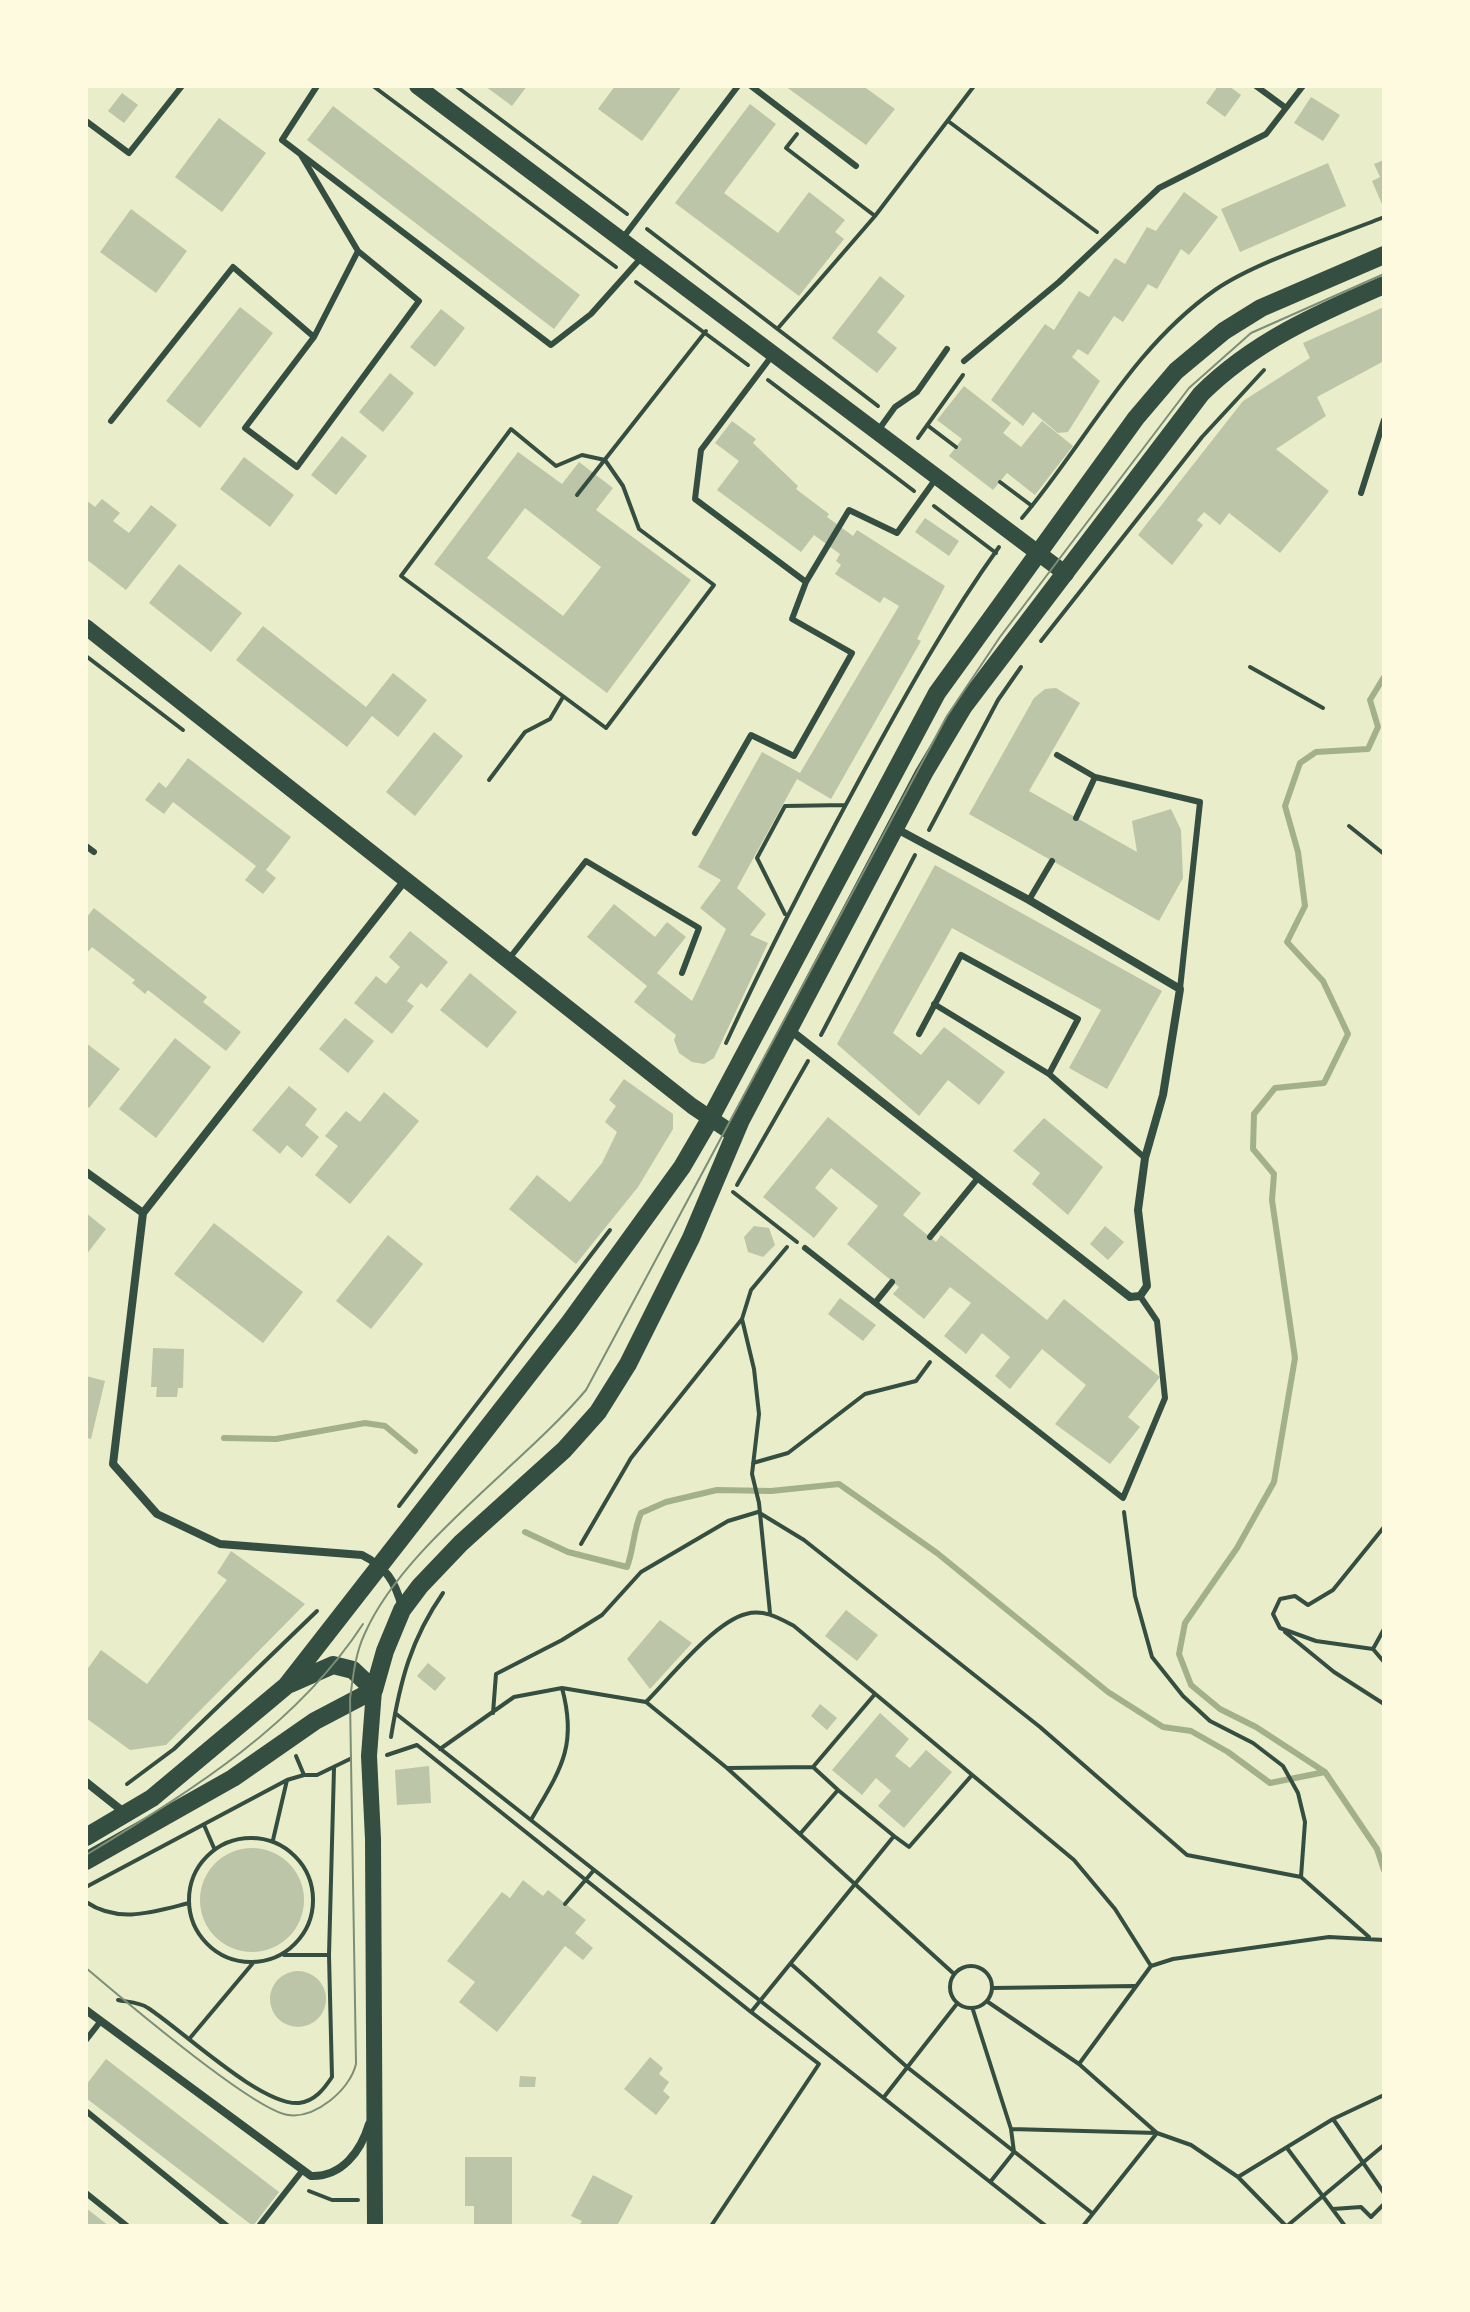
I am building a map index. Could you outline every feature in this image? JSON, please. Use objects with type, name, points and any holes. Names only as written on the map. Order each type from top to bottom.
[{"type":"main road","points":[[417,86],[1066,574]]},
{"type":"main road","points":[[86,1837],[152,1798],[286,1686],[383,1566],[569,1323],[682,1167],[937,693],[1099,466],[1176,371],[1224,331],[1261,308],[1384,255]]},
{"type":"main road","points":[[375,2226],[373,1839],[369,1756],[374,1690],[402,1610],[436,1566],[564,1450],[598,1412],[628,1364],[691,1238],[735,1135],[788,1029],[964,706],[1201,394],[1230,365],[1281,332],[1384,285]]},
{"type":"main road","points":[[86,627],[710,1119],[735,1135]]},
{"type":"main road","points":[[286,1686],[333,1665],[353,1670],[374,1690]]},
{"type":"main road","points":[[86,1861],[233,1778],[315,1721],[374,1690]]},
{"type":"street","points":[[788,1029],[1130,1297],[1140,1296],[1147,1286],[1138,1210],[1145,1158],[1163,1095],[1180,989],[923,840],[895,828]]},
{"type":"street","points":[[402,1610],[395,1585],[383,1566],[362,1555],[220,1544],[157,1514],[113,1464],[143,1213],[407,878]]},
{"type":"street","points":[[86,1172],[143,1213]]},
{"type":"street","points":[[86,1782],[126,1814]]},
{"type":"street","points":[[86,2010],[302,2171],[323,2177],[341,2167],[365,2138],[375,2108]]},
{"type":"lane","points":[[86,121],[129,153],[182,86]]},
{"type":"lane","points":[[317,86],[282,140],[551,345],[591,314],[644,255]]},
{"type":"lane","points":[[622,239],[738,86]]},
{"type":"lane","points":[[751,86],[856,166]]},
{"type":"lane","points":[[1256,86],[1286,108]]},
{"type":"lane","points":[[964,361],[1059,282],[1159,188],[1266,134],[1303,86]]},
{"type":"lane","points":[[301,155],[358,251],[419,301],[297,467],[245,428],[314,337],[358,251]]},
{"type":"lane","points":[[111,421],[233,267],[314,337]]},
{"type":"lane","points":[[877,432],[889,416],[917,392],[947,349]]},
{"type":"lane","points":[[773,354],[701,450],[695,499],[806,582]]},
{"type":"lane","points":[[1361,493],[1384,420]]},
{"type":"lane","points":[[695,833],[751,735],[794,756],[852,653],[792,619],[806,582],[849,510],[897,533],[937,477]]},
{"type":"lane","points":[[1057,755],[1095,777],[1200,802],[1180,989]]},
{"type":"lane","points":[[1076,818],[1095,777]]},
{"type":"lane","points":[[86,846],[94,852]]},
{"type":"lane","points":[[508,960],[586,861],[699,928],[682,973]]},
{"type":"lane","points":[[1029,900],[1052,861]]},
{"type":"lane","points":[[919,1034],[961,955],[1078,1019],[1049,1074]]},
{"type":"lane","points":[[934,1004],[1049,1074],[1145,1158]]},
{"type":"lane","points":[[930,1237],[978,1178]]},
{"type":"lane","points":[[805,1248],[1123,1498],[1165,1398],[1157,1321],[1140,1296]]},
{"type":"lane","points":[[875,1303],[892,1282]]},
{"type":"lane","points":[[86,2040],[100,2022]]},
{"type":"lane","points":[[86,2111],[227,2226]]},
{"type":"lane","points":[[259,2226],[302,2171]]},
{"type":"lane","points":[[86,2193],[127,2226]]},
{"type":"path","points":[[373,86],[996,553]]},
{"type":"path","points":[[456,86],[779,327],[929,447]]},
{"type":"path","points":[[779,327],[875,216],[974,86]]},
{"type":"path","points":[[948,121],[1105,238]]},
{"type":"path","points":[[803,126],[786,148],[875,216]]},
{"type":"path","points":[[724,1048],[785,914],[961,600],[1010,532],[1056,479],[1107,399],[1151,346],[1187,312],[1219,288],[1384,217]]},
{"type":"path","points":[[577,495],[704,333]]},
{"type":"path","points":[[918,438],[963,378],[964,361]]},
{"type":"path","points":[[1036,647],[1202,437],[1238,394],[1271,363]]},
{"type":"path","points":[[927,425],[956,447]]},
{"type":"path","points":[[511,429],[556,466],[582,455],[605,460],[623,486],[639,529],[714,585],[606,728],[401,576],[511,429]]},
{"type":"path","points":[[1000,482],[1032,506]]},
{"type":"path","points":[[1010,510],[1022,519]]},
{"type":"path","points":[[729,1198],[814,1049],[998,700],[1027,658]]},
{"type":"path","points":[[1250,667],[1323,708]]},
{"type":"path","points":[[489,780],[525,732],[550,719],[563,697]]},
{"type":"path","points":[[785,914],[757,858],[785,806],[845,805]]},
{"type":"path","points":[[1349,826],[1384,854]]},
{"type":"path","points":[[733,1192],[805,1248]]},
{"type":"path","points":[[390,1517],[617,1220]]},
{"type":"path","points":[[581,1544],[631,1458],[742,1319],[751,1290],[787,1247]]},
{"type":"path","points":[[742,1319],[754,1369],[759,1414],[752,1474],[759,1503],[770,1613]]},
{"type":"path","points":[[753,1463],[788,1453],[865,1394],[916,1381],[938,1352]]},
{"type":"path","points":[[1115,1492],[1128,1520],[1135,1596],[1152,1657],[1183,1696],[1210,1721],[1253,1743],[1283,1766],[1298,1793],[1305,1822],[1301,1877]]},
{"type":"path","points":[[493,1713],[496,1674],[602,1615],[641,1572],[728,1521],[758,1512],[804,1540],[842,1574],[1040,1727],[1187,1855],[1301,1877],[1369,1937]]},
{"type":"path","points":[[1384,1527],[1333,1590],[1308,1605],[1295,1596],[1280,1599],[1273,1614],[1280,1628],[1334,1672],[1384,1704]]},
{"type":"path","points":[[388,1755],[395,1713],[419,1629],[450,1585]]},
{"type":"path","points":[[127,1784],[174,1749],[319,1609]]},
{"type":"path","points":[[646,1702],[713,1635],[745,1614],[770,1613],[794,1626],[1074,1860],[1115,1909],[1151,1966]]},
{"type":"path","points":[[1280,1628],[1316,1641],[1373,1649],[1384,1662]]},
{"type":"path","points":[[1373,1649],[1384,1629]]},
{"type":"path","points":[[531,1820],[560,1770],[571,1721],[562,1688]]},
{"type":"path","points":[[440,1749],[514,1697],[562,1688],[646,1702],[727,1768],[953,1973]]},
{"type":"path","points":[[813,1767],[875,1694]]},
{"type":"path","points":[[395,1713],[1046,2226]]},
{"type":"path","points":[[417,1745],[819,2064],[711,2226]]},
{"type":"path","points":[[727,1768],[813,1767],[909,1847],[972,1775]]},
{"type":"path","points":[[118,2000],[145,2005],[233,2073],[277,2101],[301,2103],[321,2094],[332,2077],[329,1955],[334,1768]]},
{"type":"path","points":[[86,1887],[287,1780],[304,1775]]},
{"type":"path","points":[[272,1841],[287,1780]]},
{"type":"path","points":[[800,1834],[838,1790]]},
{"type":"path","points":[[204,1825],[215,1849]]},
{"type":"path","points":[[751,2012],[894,1836]]},
{"type":"path","points":[[281,1955],[297,1942],[309,1925],[314,1905],[312,1885],[297,1858],[272,1841],[252,1837],[233,1840],[215,1849],[200,1864],[191,1883],[189,1903],[193,1922],[210,1946],[235,1960],[254,1962],[281,1955],[329,1955]]},
{"type":"path","points":[[565,1904],[594,1870]]},
{"type":"path","points":[[86,1902],[104,1914],[145,1914],[189,1903]]},
{"type":"path","points":[[1079,2064],[1151,1966],[1173,1959],[1329,1937],[1384,1940]]},
{"type":"path","points":[[190,2038],[254,1962]]},
{"type":"path","points":[[791,1964],[907,2067],[1092,2213]]},
{"type":"path","points":[[969,1964],[985,1970],[992,1988],[988,2002],[973,2010],[956,2005],[948,1989],[953,1973],[969,1964]]},
{"type":"path","points":[[992,1988],[1135,1986]]},
{"type":"path","points":[[988,2002],[1079,2064],[1157,2133]]},
{"type":"path","points":[[884,2097],[956,2005]]},
{"type":"path","points":[[973,2010],[1011,2129],[1014,2152],[991,2182]]},
{"type":"path","points":[[1238,2177],[1333,2119],[1384,2095]]},
{"type":"path","points":[[1333,2119],[1384,2193]]},
{"type":"path","points":[[1011,2129],[1157,2133],[1191,2145],[1238,2177],[1287,2226],[1384,2145]]},
{"type":"path","points":[[1083,2226],[1157,2133]]},
{"type":"path","points":[[1287,2148],[1345,2226]]},
{"type":"path","points":[[1333,2209],[1361,2207],[1371,2217],[1384,2204]]},
{"type":"building","points":[[485,86],[527,86],[512,106]]},
{"type":"building","points":[[615,86],[682,86],[642,141],[598,109]]},
{"type":"building","points":[[785,86],[863,86],[895,109],[866,145]]},
{"type":"building","points":[[1218,86],[1229,86],[1241,95],[1225,117],[1206,103]]},
{"type":"building","points":[[122,93],[138,105],[124,123],[108,111]]},
{"type":"building","points":[[1311,97],[1340,115],[1323,141],[1294,123]]},
{"type":"building","points":[[750,104],[776,124],[724,193],[778,233],[809,192],[845,220],[835,232],[844,239],[799,296],[675,203]]},
{"type":"building","points":[[333,106],[580,295],[554,329],[307,140]]},
{"type":"building","points":[[219,118],[266,153],[222,212],[175,177]]},
{"type":"building","points":[[1384,160],[1384,209],[1372,181],[1380,177],[1374,164]]},
{"type":"building","points":[[1328,163],[1346,206],[1240,252],[1221,209]]},
{"type":"building","points":[[1184,192],[1218,217],[1189,255],[1181,249],[1157,289],[1148,284],[1123,322],[1114,316],[1088,355],[1078,349],[1072,357],[1100,381],[1068,432],[1058,433],[1033,412],[1023,426],[991,400],[1045,324],[1054,330],[1079,291],[1089,297],[1115,258],[1125,264],[1147,227],[1156,231]]},
{"type":"building","points":[[131,209],[187,251],[156,293],[100,252]]},
{"type":"building","points":[[880,276],[905,296],[877,332],[897,348],[877,373],[832,338]]},
{"type":"building","points":[[240,307],[273,333],[200,428],[166,401]]},
{"type":"building","points":[[1384,307],[1384,361],[1317,397],[1326,416],[1276,449],[1329,491],[1280,553],[1229,513],[1220,525],[1204,512],[1197,520],[1203,525],[1172,565],[1138,535],[1243,401],[1310,358],[1303,343]]},
{"type":"building","points":[[441,309],[465,328],[435,367],[410,347]]},
{"type":"building","points":[[390,373],[414,393],[383,432],[359,412]]},
{"type":"building","points":[[964,386],[1011,423],[1003,433],[1021,447],[1042,421],[1073,446],[1035,495],[1007,473],[993,490],[949,456],[962,439],[937,420]]},
{"type":"building","points":[[732,421],[756,439],[753,443],[798,486],[796,489],[829,514],[827,517],[853,536],[857,530],[945,586],[917,639],[921,641],[831,799],[797,779],[737,888],[766,914],[750,935],[768,943],[714,1058],[704,1064],[692,1062],[679,1053],[674,1040],[676,1035],[634,1002],[647,986],[587,937],[614,904],[655,937],[667,922],[686,937],[657,973],[692,1001],[726,929],[700,908],[721,880],[698,867],[762,752],[800,773],[899,606],[884,597],[880,603],[835,574],[841,565],[836,561],[840,554],[814,535],[801,552],[717,490],[739,461],[715,443]]},
{"type":"building","points":[[342,436],[367,456],[336,495],[311,475]]},
{"type":"building","points":[[518,452],[562,484],[579,462],[613,488],[596,510],[691,580],[607,693],[434,564]],"holes":[[[525,508],[601,567],[563,616],[487,558]]]},
{"type":"building","points":[[244,457],[294,495],[270,527],[220,489]]},
{"type":"building","points":[[102,499],[120,513],[113,521],[129,533],[151,505],[177,525],[126,590],[86,559],[86,500],[95,507]]},
{"type":"building","points":[[925,518],[959,541],[949,556],[915,532]]},
{"type":"building","points":[[179,564],[242,613],[211,652],[149,603]]},
{"type":"building","points":[[263,626],[366,707],[393,673],[427,700],[398,737],[372,716],[347,747],[236,660]]},
{"type":"building","points":[[1056,688],[1080,703],[1029,791],[1137,852],[1132,821],[1171,809],[1181,830],[1183,878],[1159,921],[969,814],[1034,698],[1045,689]]},
{"type":"building","points":[[434,732],[463,756],[415,816],[386,792]]},
{"type":"building","points":[[188,758],[291,837],[266,870],[276,878],[263,894],[245,880],[256,866],[173,802],[164,814],[145,800],[159,782],[166,788]]},
{"type":"building","points":[[935,865],[1162,991],[1107,1089],[1069,1068],[1101,1010],[952,928],[893,1033],[921,1055],[944,1027],[1005,1072],[979,1105],[948,1080],[919,1116],[837,1044]]},
{"type":"building","points":[[94,908],[207,997],[203,1002],[241,1032],[226,1051],[148,990],[145,994],[132,983],[135,980],[92,947],[86,954],[86,918]]},
{"type":"building","points":[[410,931],[448,962],[427,988],[421,983],[407,1001],[414,1006],[392,1034],[354,1003],[376,976],[386,984],[400,967],[389,957]]},
{"type":"building","points":[[470,973],[517,1012],[487,1048],[440,1010]]},
{"type":"building","points":[[345,1018],[374,1041],[348,1073],[319,1049]]},
{"type":"building","points":[[175,1038],[211,1067],[156,1138],[119,1109]]},
{"type":"building","points":[[86,1043],[120,1069],[89,1108],[86,1105]]},
{"type":"building","points":[[624,1079],[673,1114],[673,1129],[638,1187],[576,1264],[509,1209],[537,1175],[570,1202],[602,1163],[617,1132],[605,1122],[616,1106],[609,1100]]},
{"type":"building","points":[[289,1086],[317,1109],[305,1125],[319,1137],[302,1158],[287,1145],[280,1154],[252,1130]]},
{"type":"building","points":[[384,1092],[419,1121],[350,1204],[315,1175],[338,1146],[325,1136],[346,1111],[360,1122]]},
{"type":"building","points":[[828,1117],[921,1193],[903,1215],[936,1242],[941,1235],[1047,1320],[1064,1299],[1160,1377],[1128,1417],[1140,1427],[1110,1464],[1055,1424],[1086,1385],[1042,1349],[1010,1389],[995,1376],[1010,1357],[982,1333],[966,1354],[944,1336],[971,1303],[950,1287],[924,1319],[893,1294],[899,1287],[847,1244],[878,1206],[831,1168],[815,1188],[838,1208],[814,1238],[763,1197]]},
{"type":"building","points":[[1044,1118],[1103,1167],[1068,1215],[1032,1184],[1040,1173],[1013,1151]]},
{"type":"building","points":[[86,1213],[106,1229],[86,1255]]},
{"type":"building","points":[[214,1223],[303,1292],[263,1343],[174,1274]]},
{"type":"building","points":[[754,1226],[769,1228],[775,1245],[763,1257],[748,1252],[744,1237]]},
{"type":"building","points":[[1105,1226],[1124,1242],[1108,1260],[1090,1244]]},
{"type":"building","points":[[388,1235],[423,1264],[371,1329],[336,1301]]},
{"type":"building","points":[[840,1298],[876,1325],[863,1341],[828,1314]]},
{"type":"building","points":[[153,1348],[184,1349],[183,1388],[178,1388],[177,1397],[156,1397],[157,1387],[151,1387]]},
{"type":"building","points":[[86,1376],[105,1381],[91,1439],[86,1438]]},
{"type":"building","points":[[231,1551],[305,1604],[166,1745],[130,1750],[86,1718],[86,1671],[101,1650],[147,1684],[227,1580],[217,1573]]},
{"type":"building","points":[[846,1610],[878,1635],[857,1661],[825,1636]]},
{"type":"building","points":[[660,1620],[692,1643],[650,1689],[627,1659]]},
{"type":"building","points":[[428,1663],[446,1678],[435,1691],[417,1676]]},
{"type":"building","points":[[820,1704],[837,1718],[827,1730],[811,1716]]},
{"type":"building","points":[[880,1713],[909,1739],[895,1756],[910,1768],[926,1750],[952,1772],[904,1828],[878,1806],[891,1791],[876,1778],[862,1795],[832,1770]]},
{"type":"building","points":[[429,1766],[431,1803],[397,1805],[395,1770]]},
{"type":"building","points":[[252,1848],[272,1852],[289,1863],[300,1880],[304,1900],[300,1920],[289,1937],[272,1948],[252,1952],[232,1948],[215,1937],[204,1920],[200,1900],[204,1880],[215,1863],[232,1852]]},
{"type":"building","points":[[523,1880],[543,1896],[548,1890],[586,1920],[575,1933],[593,1948],[583,1960],[565,1946],[497,2032],[459,2002],[475,1982],[447,1961],[502,1892],[510,1898]]},
{"type":"building","points":[[298,1971],[318,1979],[326,1999],[318,2019],[298,2027],[278,2019],[270,1999],[278,1979]]},
{"type":"building","points":[[650,2057],[663,2068],[659,2074],[669,2082],[663,2091],[670,2097],[656,2115],[624,2089]]},
{"type":"building","points":[[106,2059],[279,2192],[253,2226],[86,2098],[86,2085]]},
{"type":"building","points":[[520,2076],[536,2077],[535,2087],[519,2087]]},
{"type":"building","points":[[465,2157],[512,2157],[512,2226],[474,2226],[474,2206],[465,2206]]},
{"type":"building","points":[[593,2175],[633,2196],[617,2226],[579,2226],[582,2221],[571,2216]]},
{"type":"building","points":[[86,2208],[109,2226],[86,2226]]},
{"type":"waterway","points":[[1384,677],[1370,700],[1378,727],[1368,749],[1316,752],[1300,763],[1285,806],[1298,852],[1305,906],[1287,942],[1323,981],[1348,1034],[1324,1083],[1275,1088],[1254,1114],[1253,1149],[1274,1174],[1272,1200],[1295,1358],[1274,1482],[1237,1548],[1185,1623],[1179,1654],[1191,1685],[1220,1709],[1256,1727],[1325,1772],[1377,1849],[1384,1870]]},
{"type":"waterway","points":[[224,1438],[276,1439],[365,1423],[385,1426],[415,1451]]},
{"type":"waterway","points":[[525,1532],[568,1552],[627,1567],[641,1513],[666,1502],[717,1490],[771,1491],[839,1484],[937,1553],[1108,1692],[1163,1727],[1191,1731],[1228,1752],[1270,1783],[1325,1772]]},
{"type":"tram line","points":[[86,1968],[217,2074],[271,2108],[288,2115],[309,2112],[330,2101],[347,2084],[356,2064],[350,1699],[359,1649],[383,1600],[435,1537],[560,1419],[586,1390],[947,716],[1000,637],[1189,388],[1251,333],[1384,274]]},
{"type":"tram line","points":[[86,1855],[164,1807],[273,1726],[306,1695],[363,1624]]}]
